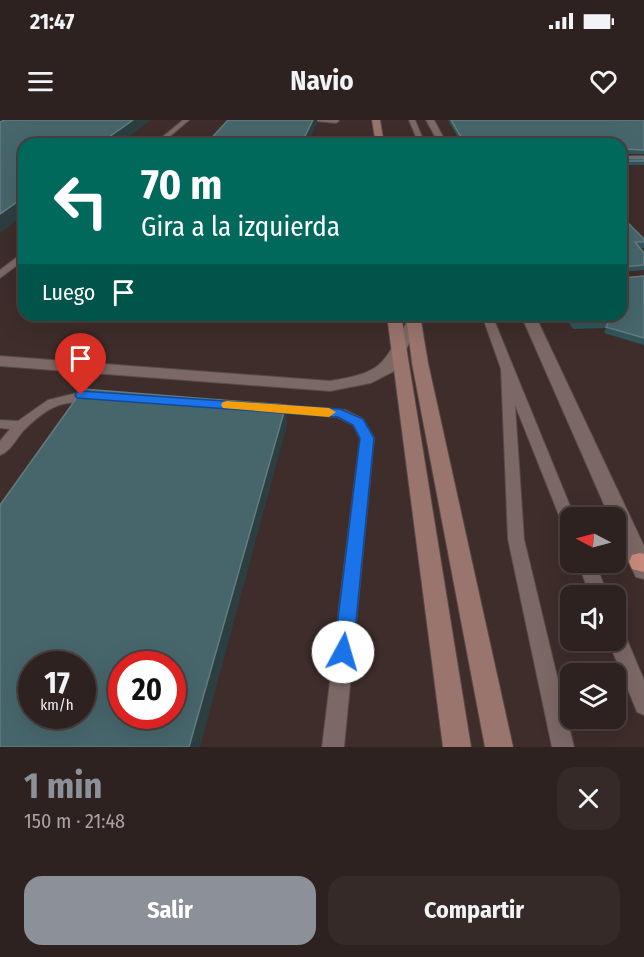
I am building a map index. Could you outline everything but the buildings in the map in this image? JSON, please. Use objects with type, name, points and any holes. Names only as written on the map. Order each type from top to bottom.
[{"type":"main road","points":[[376,120],[379,138]]},
{"type":"main road","points":[[408,321],[420,363],[500,747]]},
{"type":"main road","points":[[399,350],[457,747]]},
{"type":"street","points":[[430,120],[440,138]]},
{"type":"street","points":[[0,361],[330,386],[365,380],[388,368],[399,350],[406,321]]},
{"type":"street","points":[[531,321],[643,565]]},
{"type":"lane","points":[[164,138],[186,120]]},
{"type":"lane","points":[[308,120],[336,121]]},
{"type":"lane","points":[[412,120],[420,138]]},
{"type":"lane","points":[[627,158],[644,158]]},
{"type":"lane","points":[[0,275],[18,260]]},
{"type":"lane","points":[[490,321],[507,369],[563,507]]},
{"type":"lane","points":[[507,369],[516,539],[563,747]]},
{"type":"lane","points":[[0,450],[38,409],[62,399],[81,395],[117,398]]},
{"type":"lane","points":[[258,408],[340,413],[358,422],[367,438],[333,747]]},
{"type":"lane","points":[[0,424],[21,426]]},
{"type":"lane","points":[[622,651],[644,705]]},
{"type":"slow traffic","points":[[227,405],[329,412]]},
{"type":"route","points":[[81,395],[340,413],[358,422],[367,438],[343,652]]}]
